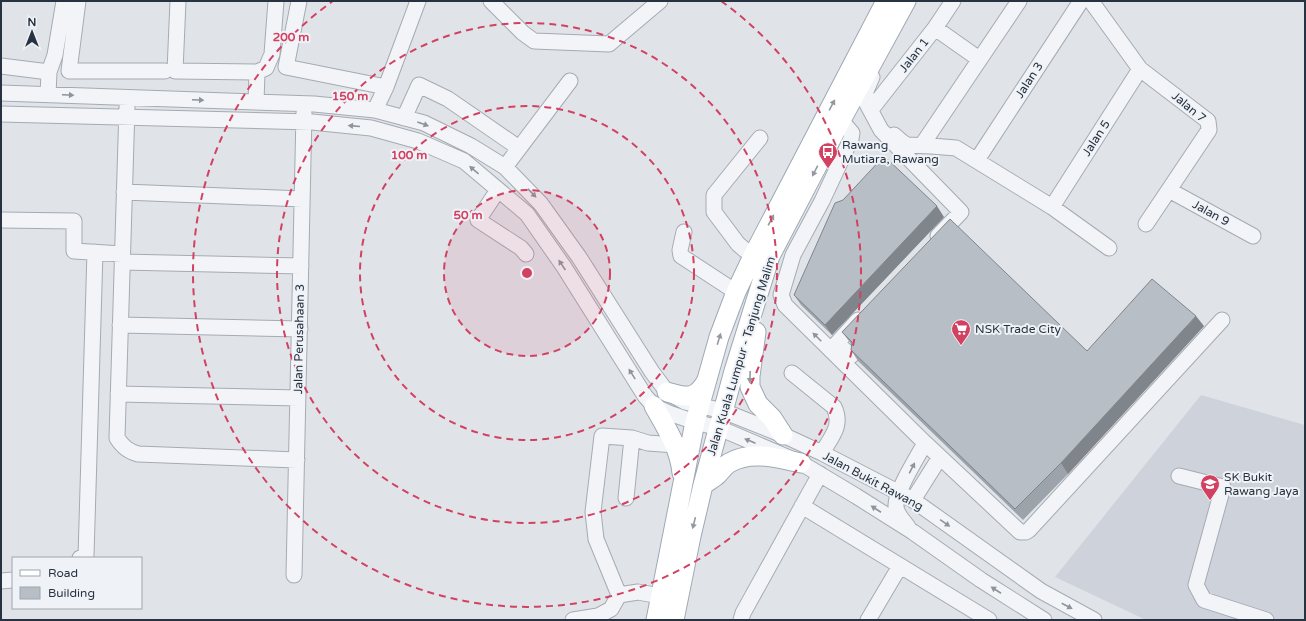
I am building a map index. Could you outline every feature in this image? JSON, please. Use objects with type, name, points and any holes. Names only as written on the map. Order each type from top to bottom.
[{"type":"main road","name":"Jalan Kuala Lumpur - Tanjung Malim","points":[[674,620],[703,485],[756,297],[762,255],[886,1]]},
{"type":"main road","name":"Jalan Kuala Lumpur - Tanjung Malim","points":[[656,620],[698,414],[720,337],[736,292],[762,255],[841,120],[906,1]]},
{"type":"main road","points":[[762,255],[750,387],[758,404],[772,418],[783,435]]},
{"type":"main road","points":[[667,392],[685,396],[697,394],[702,389],[709,376]]},
{"type":"main road","points":[[654,406],[675,445],[679,456],[684,485]]},
{"type":"main road","points":[[703,485],[718,474],[723,467],[744,456],[766,457],[801,463]]},
{"type":"street","points":[[48,95],[49,72],[55,55],[64,1]]},
{"type":"street","points":[[78,1],[69,71],[257,72],[266,68],[272,54],[276,1]]},
{"type":"street","points":[[168,1],[170,71]]},
{"type":"street","points":[[170,71],[178,1]]},
{"type":"street","points":[[299,1],[286,67],[386,87]]},
{"type":"street","points":[[375,110],[386,87],[418,1]]},
{"type":"street","points":[[491,1],[523,33],[534,41],[609,44],[660,1]]},
{"type":"street","name":"Jalan 1","points":[[873,107],[935,28],[953,1]]},
{"type":"street","points":[[922,145],[1019,1]]},
{"type":"street","name":"Jalan 3","points":[[977,160],[1081,1]]},
{"type":"street","name":"Jalan 7","points":[[1091,1],[1140,69],[1208,121],[1209,130],[1146,224]]},
{"type":"street","points":[[894,23],[887,49],[873,73],[866,91],[866,102],[893,152],[961,212],[928,246]]},
{"type":"street","points":[[935,28],[979,59]]},
{"type":"street","points":[[1,66],[49,72]]},
{"type":"street","name":"Jalan 5","points":[[1052,207],[1140,69]]},
{"type":"street","points":[[256,102],[257,72]]},
{"type":"street","points":[[505,167],[570,81]]},
{"type":"street","points":[[404,118],[419,85],[448,99],[519,148]]},
{"type":"street","points":[[866,91],[877,117],[902,142],[907,145],[956,148],[1052,207],[1109,248]]},
{"type":"street","points":[[1,93],[304,104],[375,110],[424,123],[471,146],[505,167],[542,204],[579,257],[652,372],[667,392],[685,402],[698,414]]},
{"type":"street","points":[[127,97],[117,438],[122,446],[129,451],[138,454],[297,460]]},
{"type":"street","name":"Jalan Perusahaan 3","points":[[294,575],[304,104]]},
{"type":"street","points":[[1,114],[126,116],[304,122],[372,128],[418,141],[464,161],[527,214],[550,247],[645,396],[654,406],[669,413],[698,414]]},
{"type":"street","points":[[841,120],[850,130],[852,136],[822,201],[793,255],[781,295],[785,305],[932,450],[1017,530],[1026,532],[1222,320]]},
{"type":"street","points":[[760,138],[714,195],[714,212],[738,244],[745,250],[762,255]]},
{"type":"street","points":[[498,190],[478,220],[521,248],[526,254]]},
{"type":"street","name":"Jalan 9","points":[[1169,190],[1253,236]]},
{"type":"street","points":[[124,192],[302,199]]},
{"type":"street","points":[[822,201],[828,205],[836,207]]},
{"type":"street","points":[[1,220],[74,221],[74,251],[95,252],[122,258],[301,266]]},
{"type":"street","points":[[684,232],[680,250],[681,256],[736,292]]},
{"type":"street","points":[[550,247],[565,237]]},
{"type":"street","points":[[83,557],[86,556],[95,252]]},
{"type":"street","points":[[870,309],[837,343],[928,432],[932,450],[913,500]]},
{"type":"street","points":[[120,325],[300,329]]},
{"type":"street","points":[[792,373],[834,407],[838,417],[837,427],[822,453]]},
{"type":"street","points":[[118,394],[298,398]]},
{"type":"street","name":"Jalan Bukit Rawang","points":[[698,414],[783,435],[822,453],[913,500],[1040,591],[1094,620]]},
{"type":"street","name":"Jalan Bukit Rawang","points":[[721,419],[820,474],[913,532],[981,580],[1026,615],[1044,620]]},
{"type":"street","points":[[619,595],[596,540],[593,512],[602,436],[632,438],[648,443],[675,445]]},
{"type":"street","points":[[626,498],[632,438]]},
{"type":"street","points":[[913,532],[900,516],[896,506],[899,493],[932,450]]},
{"type":"street","points":[[741,620],[743,613],[820,474]]},
{"type":"street","points":[[1179,476],[1223,487],[1196,584],[1204,600],[1266,620]]},
{"type":"street","points":[[802,506],[989,620]]},
{"type":"street","points":[[868,620],[900,566]]},
{"type":"street","points":[[1,581],[12,580]]},
{"type":"street","points":[[1026,615],[1040,591]]},
{"type":"street","points":[[573,620],[598,616],[610,609],[619,595],[638,592],[660,596]]},
{"type":"shaded area","name":"SK Bukit Rawang Jaya","points":[[1201,395],[1305,425],[1305,620],[1146,620],[1055,577]]},
{"type":"building","points":[[884,156],[937,206],[825,325],[794,295],[835,203],[843,200]]},
{"type":"building","name":"NSK Trade City","points":[[950,219],[1087,351],[1152,279],[1196,316],[1061,463],[1015,509],[851,350],[852,342],[842,332]]},
{"type":"place","name":"Rawang Mutiara, Rawang","points":[[828,169]]},
{"type":"place","name":"NSK Trade City","points":[[961,346]]},
{"type":"place","name":"SK Bukit Rawang Jaya","points":[[1210,501]]}]
